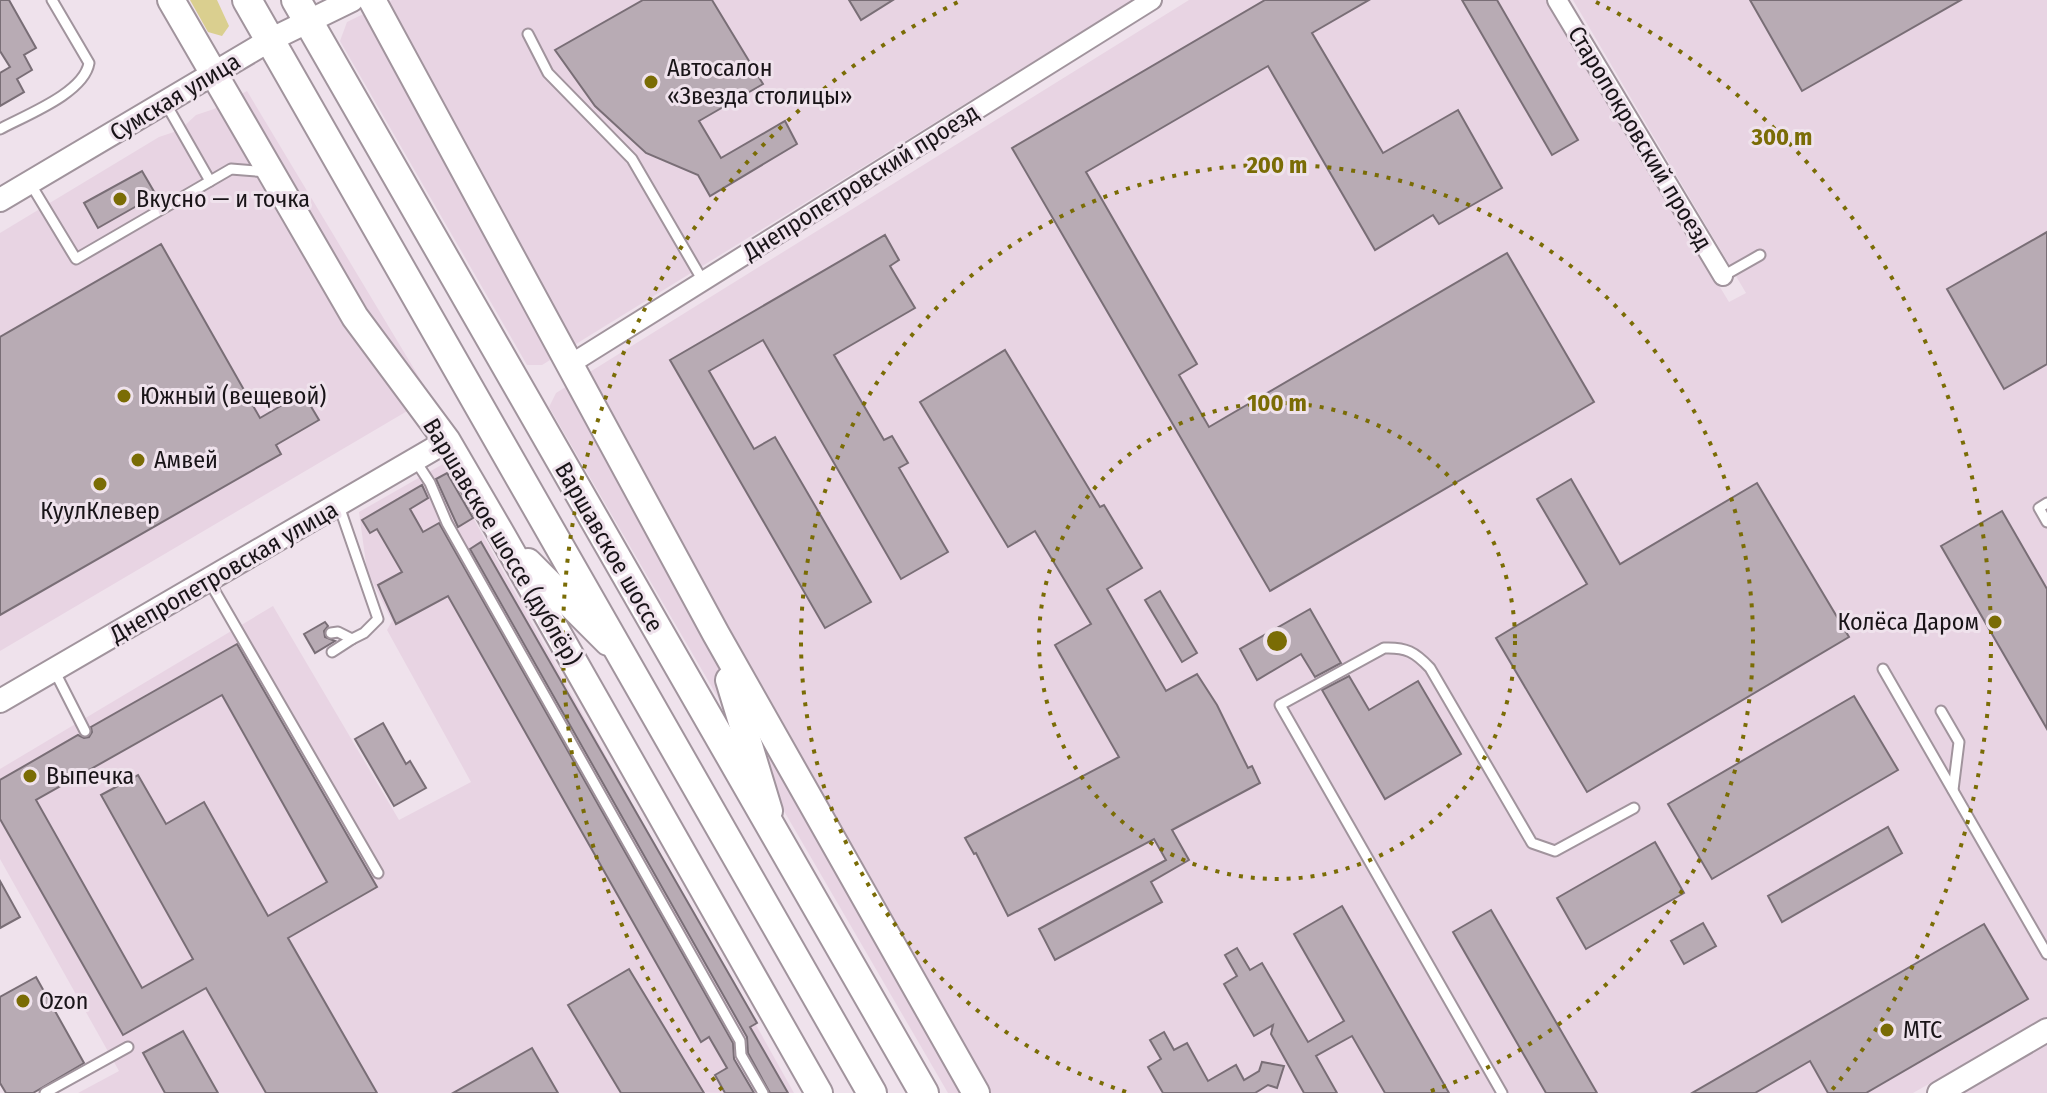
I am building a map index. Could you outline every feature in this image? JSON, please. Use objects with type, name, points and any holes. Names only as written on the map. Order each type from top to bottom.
[{"type":"main road","name":"Варшавское шоссе (дублёр)","points":[[171,0],[355,317],[447,441],[819,1093]]},
{"type":"main road","name":"Варшавское шоссе","points":[[247,0],[872,1093]]},
{"type":"main road","points":[[372,0],[716,634],[976,1093]]},
{"type":"main road","name":"Варшавское шоссе","points":[[302,10],[924,1093]]},
{"type":"main road","points":[[503,537],[623,657]]},
{"type":"main road","points":[[716,634],[779,842]]},
{"type":"street","name":"Сумская улица","points":[[0,199],[270,40],[302,10],[352,0]]},
{"type":"street","name":"Днепропетровский проезд","points":[[569,365],[1152,0]]},
{"type":"street","name":"Старопокровский проезд","points":[[1557,0],[1723,276]]},
{"type":"street","name":"Днепропетровская улица","points":[[0,701],[447,441]]},
{"type":"street","points":[[1939,1093],[2047,1030]]},
{"type":"lane","points":[[0,129],[77,87],[87,74],[89,63],[52,0]]},
{"type":"lane","points":[[528,34],[548,73],[632,159],[703,281]]},
{"type":"lane","points":[[165,103],[210,181]]},
{"type":"lane","points":[[30,183],[76,259],[231,169],[272,172]]},
{"type":"lane","points":[[1723,276],[1760,255]]},
{"type":"lane","points":[[415,460],[430,483],[447,523],[740,1041],[741,1055],[763,1093]]},
{"type":"lane","points":[[2047,503],[2039,508],[2047,522]]},
{"type":"lane","points":[[332,652],[364,633],[378,619],[339,506]]},
{"type":"lane","points":[[209,581],[378,873]]},
{"type":"lane","points":[[331,633],[338,632],[352,639]]},
{"type":"lane","points":[[1502,1093],[1280,705],[1384,648],[1404,647],[1418,655],[1430,668],[1532,843],[1555,851],[1634,808]]},
{"type":"lane","points":[[54,669],[85,731]]},
{"type":"lane","points":[[1883,669],[2047,954]]},
{"type":"lane","points":[[1941,711],[1959,742],[1953,790]]},
{"type":"lane","points":[[45,1093],[128,1047]]},
{"type":"shaded area","points":[[190,0],[217,0],[229,26],[222,36],[208,32]]},
{"type":"shaded area","points":[[392,0],[1133,0],[542,365],[527,365],[340,41],[347,22]]},
{"type":"shaded area","points":[[1189,0],[1546,0],[1729,302],[1746,293],[1573,0],[2047,0],[2047,1017],[1913,1093],[948,1093],[549,407],[556,393]]},
{"type":"shaded area","points":[[247,91],[431,397],[0,651],[0,233],[159,137],[180,130],[196,115]]},
{"type":"shaded area","points":[[443,464],[794,1093],[78,1093],[119,1071],[0,859],[0,769],[273,606],[399,820],[471,782],[387,630],[392,621],[367,571],[359,512]]},
{"type":"shaded area","points":[[2047,1043],[2047,1093],[1962,1093]]},
{"type":"building","points":[[0,0],[9,0],[36,48],[24,55],[32,70],[17,79],[24,92],[0,106],[0,73],[10,67],[0,51]]},
{"type":"building","points":[[643,0],[712,0],[763,84],[699,121],[721,158],[785,121],[797,144],[710,196],[698,175],[646,153],[595,106],[555,50]]},
{"type":"building","points":[[849,0],[893,0],[861,20]]},
{"type":"building","points":[[1265,0],[1369,0],[1312,33],[1383,153],[1458,110],[1502,188],[1439,224],[1433,215],[1375,250],[1268,66],[1086,172],[1197,364],[1179,375],[1209,427],[1507,253],[1594,402],[1270,591],[1012,148]]},
{"type":"building","points":[[1462,0],[1497,0],[1578,140],[1552,155]]},
{"type":"building","points":[[1750,0],[1961,0],[1802,91]]},
{"type":"building","name":"Вкусно — и точка","points":[[142,171],[156,195],[98,228],[84,203]]},
{"type":"building","points":[[2047,232],[2047,364],[2004,389],[1947,289]]},
{"type":"building","points":[[885,235],[899,260],[890,266],[915,308],[834,355],[884,440],[892,436],[908,463],[899,468],[948,552],[901,579],[763,340],[709,371],[754,449],[775,437],[871,602],[825,628],[670,360]]},
{"type":"building","name":"Южный (вещевой)","points":[[161,244],[260,418],[303,393],[319,420],[276,445],[281,454],[0,615],[0,337]]},
{"type":"building","points":[[1005,350],[1100,507],[1104,505],[1142,568],[1107,589],[1166,691],[1197,674],[1217,705],[1248,768],[1252,766],[1260,783],[1172,830],[1189,860],[1151,882],[1162,902],[1055,960],[1039,929],[1166,860],[1154,839],[1008,916],[965,838],[1119,757],[1055,645],[1091,624],[1035,531],[1008,547],[920,402]]},
{"type":"building","points":[[447,473],[473,518],[458,527],[436,479]]},
{"type":"building","points":[[1571,479],[1620,564],[1757,483],[1849,637],[1587,792],[1496,638],[1587,584],[1537,499]]},
{"type":"building","points":[[422,485],[428,498],[410,509],[423,532],[439,523],[733,1043],[734,1059],[754,1093],[725,1093],[715,1075],[727,1068],[709,1037],[701,1042],[448,596],[396,624],[378,585],[402,572],[377,529],[370,533],[362,520]]},
{"type":"building","points":[[2002,511],[2047,589],[2047,729],[1941,546]]},
{"type":"building","points":[[481,542],[757,1023],[750,1027],[788,1093],[770,1093],[748,1053],[747,1037],[470,549]]},
{"type":"building","points":[[1160,591],[1197,653],[1182,662],[1145,600]]},
{"type":"building","points":[[1310,609],[1341,663],[1315,677],[1301,654],[1257,680],[1240,649]]},
{"type":"building","points":[[325,622],[328,626],[324,631],[325,637],[335,641],[315,653],[304,634]]},
{"type":"building","points":[[237,644],[377,887],[288,938],[377,1093],[266,1093],[206,988],[123,1035],[0,819],[0,780],[78,735],[89,737],[91,727]],"holes":[[[222,695],[327,882],[268,916],[204,802],[166,824],[138,775],[101,795],[193,959],[142,988],[36,800]]]},
{"type":"building","points":[[1349,676],[1369,710],[1418,681],[1461,754],[1385,799],[1322,690]]},
{"type":"building","points":[[1854,696],[1898,770],[1712,879],[1668,804]]},
{"type":"building","points":[[383,723],[406,764],[410,761],[426,788],[394,806],[355,739]]},
{"type":"building","points":[[1888,827],[1902,853],[1782,922],[1768,896]]},
{"type":"building","points":[[1655,842],[1684,893],[1586,949],[1557,898]]},
{"type":"building","points":[[0,881],[20,917],[0,928]]},
{"type":"building","points":[[1342,906],[1449,1093],[1385,1093],[1352,1036],[1316,1056],[1337,1093],[1304,1093],[1271,1034],[1273,1025],[1254,1036],[1224,984],[1237,976],[1225,955],[1237,948],[1250,970],[1262,963],[1308,1042],[1344,1021],[1294,934]]},
{"type":"building","points":[[1491,910],[1597,1093],[1546,1093],[1453,932]]},
{"type":"building","points":[[1703,923],[1716,946],[1684,964],[1671,941]]},
{"type":"building","name":"МТС","points":[[1984,924],[2028,999],[1866,1093],[1828,1093],[1810,1061],[1755,1093],[1692,1093]]},
{"type":"building","points":[[629,969],[704,1093],[621,1093],[568,1005]]},
{"type":"building","points":[[36,977],[84,1063],[33,1093],[6,1093],[0,1083],[0,997]]},
{"type":"building","points":[[183,1031],[218,1093],[165,1093],[143,1053]]},
{"type":"building","points":[[1164,1032],[1174,1050],[1187,1043],[1208,1081],[1236,1065],[1244,1080],[1259,1071],[1262,1062],[1284,1066],[1277,1088],[1268,1085],[1255,1093],[1163,1093],[1148,1067],[1161,1059],[1150,1040]]},
{"type":"building","points":[[532,1048],[558,1093],[453,1093]]},
{"type":"place","name":"Автосалон «Звезда столицы»","points":[[651,82]]},
{"type":"place","name":"Вкусно — и точка","points":[[120,199]]},
{"type":"place","name":"Южный (вещевой)","points":[[124,396]]},
{"type":"place","name":"Амвей","points":[[138,460]]},
{"type":"place","name":"КуулКлевер","points":[[100,484]]},
{"type":"place","name":"Колёса Даром","points":[[1995,622]]},
{"type":"place","name":"Выпечка","points":[[30,776]]},
{"type":"place","name":"Ozon","points":[[23,1001]]},
{"type":"place","name":"МТС","points":[[1887,1030]]}]
